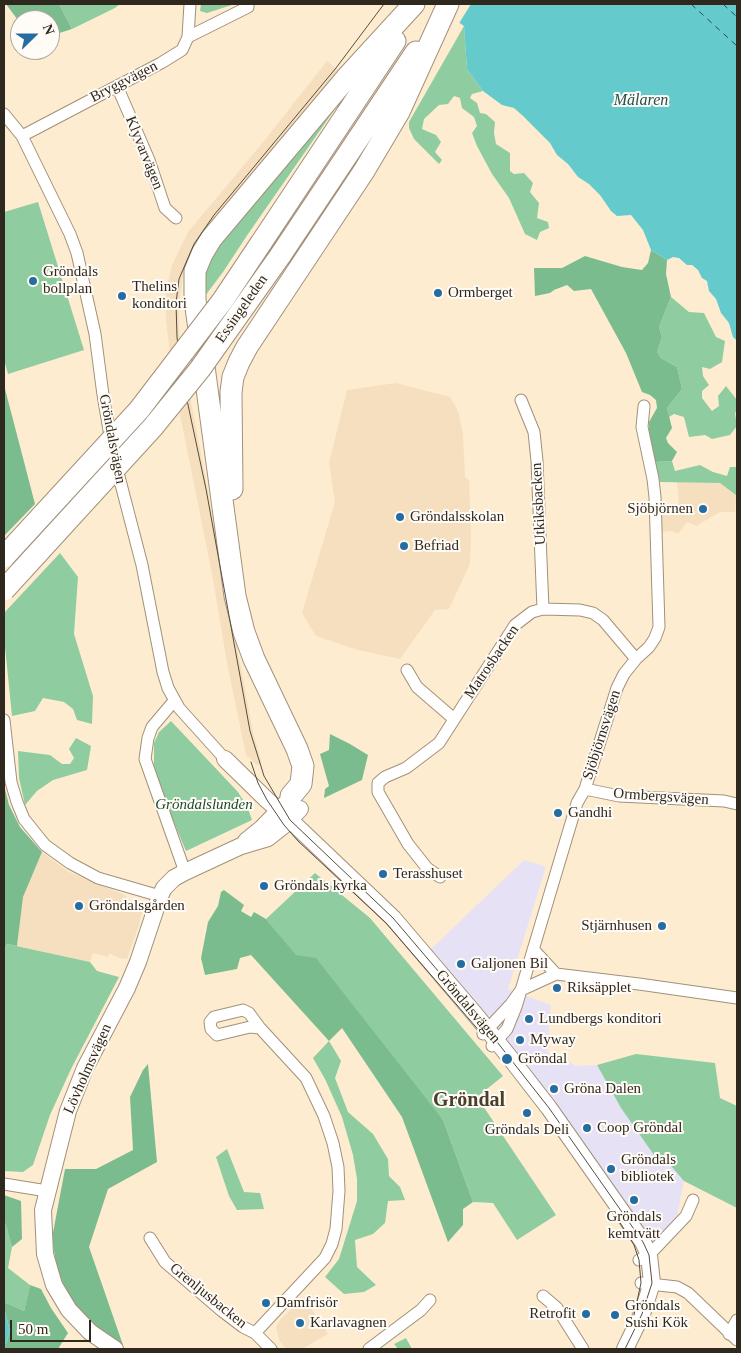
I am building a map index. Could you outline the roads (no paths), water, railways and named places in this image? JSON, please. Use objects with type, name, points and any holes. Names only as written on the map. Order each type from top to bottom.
[{"type":"highway","points":[[285,814],[300,784],[303,766],[297,749],[254,659],[244,632],[235,596],[195,300],[195,272],[202,254],[211,240],[356,82],[414,4]]},
{"type":"highway","name":"Essingeleden","points":[[4,557],[139,410],[223,300],[261,243],[356,82],[420,4]]},
{"type":"highway","points":[[285,814],[311,794],[317,772],[313,757],[269,672],[247,612],[239,573],[234,525],[231,392],[233,377],[248,347],[364,171],[391,107],[448,4]]},
{"type":"highway","name":"Essingeleden","points":[[4,590],[153,427],[200,369],[280,256],[391,107]]},
{"type":"street","points":[[188,37],[190,4]]},
{"type":"street","points":[[188,37],[248,7],[248,4]]},
{"type":"street","name":"Bryggvägen","points":[[22,136],[176,55],[182,50],[188,37]]},
{"type":"street","name":"Klyvarvägen","points":[[117,86],[166,208],[176,218]]},
{"type":"street","name":"Gröndalsvägen","points":[[4,114],[22,136],[70,234],[82,270],[95,334],[113,453],[142,565],[163,672],[174,701],[185,716],[225,759],[393,918],[555,1116],[630,1222],[643,1242],[646,1283],[642,1314],[625,1349]]},
{"type":"street","name":"Utkiksbacken","points":[[521,400],[534,432],[538,461],[543,609]]},
{"type":"street","name":"Sjöbjörnsvägen","points":[[490,1038],[507,1029],[521,990],[578,803],[617,688],[624,674],[649,647],[659,627],[655,497],[642,427],[644,406]]},
{"type":"street","name":"Matrosbacken","points":[[440,877],[427,868],[408,844],[378,792],[378,783],[385,777],[406,768],[420,759],[439,743],[515,625],[532,612],[543,609],[580,610],[593,613],[603,620],[636,660]]},
{"type":"street","points":[[407,670],[417,686],[454,719]]},
{"type":"street","points":[[174,701],[152,726],[145,759],[185,872]]},
{"type":"street","points":[[4,720],[11,782],[24,818],[34,833],[45,845],[70,863],[98,878],[160,896]]},
{"type":"street","name":"Ormbergsvägen","points":[[584,789],[619,796],[724,801],[737,804]]},
{"type":"street","name":"Lövholmsvägen","points":[[115,1349],[82,1325],[62,1301],[47,1264],[43,1243],[43,1210],[63,1128],[77,1086],[127,988],[138,962],[160,896],[169,881],[241,846],[263,840],[285,814]]},
{"type":"street","points":[[533,950],[556,974]]},
{"type":"street","points":[[521,990],[556,974],[737,998]]},
{"type":"street","points":[[255,1333],[325,1258],[332,1244],[336,1229],[339,1190],[338,1167],[333,1143],[313,1090],[298,1067],[260,1028]]},
{"type":"street","points":[[4,1184],[47,1191]]},
{"type":"street","points":[[644,1258],[686,1216],[693,1200]]},
{"type":"street","name":"Grenljusbacken","points":[[150,1238],[165,1262],[222,1311],[243,1327],[255,1333],[271,1349]]},
{"type":"street","points":[[646,1283],[677,1287],[688,1292],[733,1337]]},
{"type":"street","name":"Gröndalsvägen","points":[[618,1349],[646,1283]]},
{"type":"street","points":[[543,1296],[557,1308],[582,1349]]},
{"type":"street","points":[[369,1349],[420,1310],[430,1300]]},
{"type":"street","points":[[733,1337],[737,1320]]},
{"type":"water","name":"Mälaren","points":[[433,4],[737,4],[737,341],[733,337],[729,323],[721,313],[716,299],[709,291],[707,281],[702,278],[698,270],[692,265],[687,265],[679,258],[673,257],[667,260],[651,250],[643,230],[631,215],[617,216],[611,211],[600,195],[589,184],[578,177],[568,164],[557,155],[550,143],[523,116],[514,108],[502,105],[483,91],[467,69],[464,26]]},
{"type":"water","points":[[4,1308],[10,1331],[6,1349],[4,1349]]},
{"type":"tram line","points":[[384,4],[336,68],[214,215],[194,244],[179,279],[176,303],[181,372],[206,489],[250,731],[264,776],[290,820],[393,918],[479,1019],[549,1108],[643,1242],[649,1255],[652,1283],[642,1314],[625,1349]]},
{"type":"tram line","points":[[251,762],[258,783],[284,825],[298,841],[386,923],[482,1034]]},
{"type":"tram line","points":[[614,1213],[634,1245],[639,1260],[641,1283],[634,1315]]},
{"type":"place","name":"Gröndals bollplan","points":[[33,281]]},
{"type":"place","name":"Ormberget","points":[[438,293]]},
{"type":"place","name":"Thelins konditori","points":[[122,296]]},
{"type":"place","name":"Sjöbjörnen","points":[[703,509]]},
{"type":"place","name":"Gröndalsskolan","points":[[400,517]]},
{"type":"place","name":"Befriad","points":[[404,546]]},
{"type":"place","name":"Gandhi","points":[[558,813]]},
{"type":"place","name":"Terasshuset","points":[[383,874]]},
{"type":"place","name":"Gröndals kyrka","points":[[264,886]]},
{"type":"place","name":"Gröndalsgården","points":[[79,906]]},
{"type":"place","name":"Stjärnhusen","points":[[662,926]]},
{"type":"place","name":"Galjonen Bil","points":[[461,964]]},
{"type":"place","name":"Riksäpplet","points":[[557,988]]},
{"type":"place","name":"Lundbergs konditori","points":[[529,1019]]},
{"type":"place","name":"Myway","points":[[520,1040]]},
{"type":"place","name":"Gröndal","points":[[507,1059]]},
{"type":"place","name":"Gröna Dalen","points":[[554,1089]]},
{"type":"place","name":"Gröndals Deli","points":[[527,1113]]},
{"type":"place","name":"Coop Gröndal","points":[[587,1128]]},
{"type":"place","name":"Gröndals bibliotek","points":[[611,1169]]},
{"type":"place","name":"Gröndals kemtvätt","points":[[634,1200]]},
{"type":"place","name":"Damfrisör","points":[[266,1303]]},
{"type":"place","name":"Retrofit","points":[[586,1314]]},
{"type":"place","name":"Gröndals Sushi Kök","points":[[615,1315]]},
{"type":"place","name":"Karlavagnen","points":[[300,1323]]},
{"type":"district","name":"Gröndal","points":[[469,1101]]},
{"type":"park label","name":"Gröndalslunden","points":[[204,805]]}]
